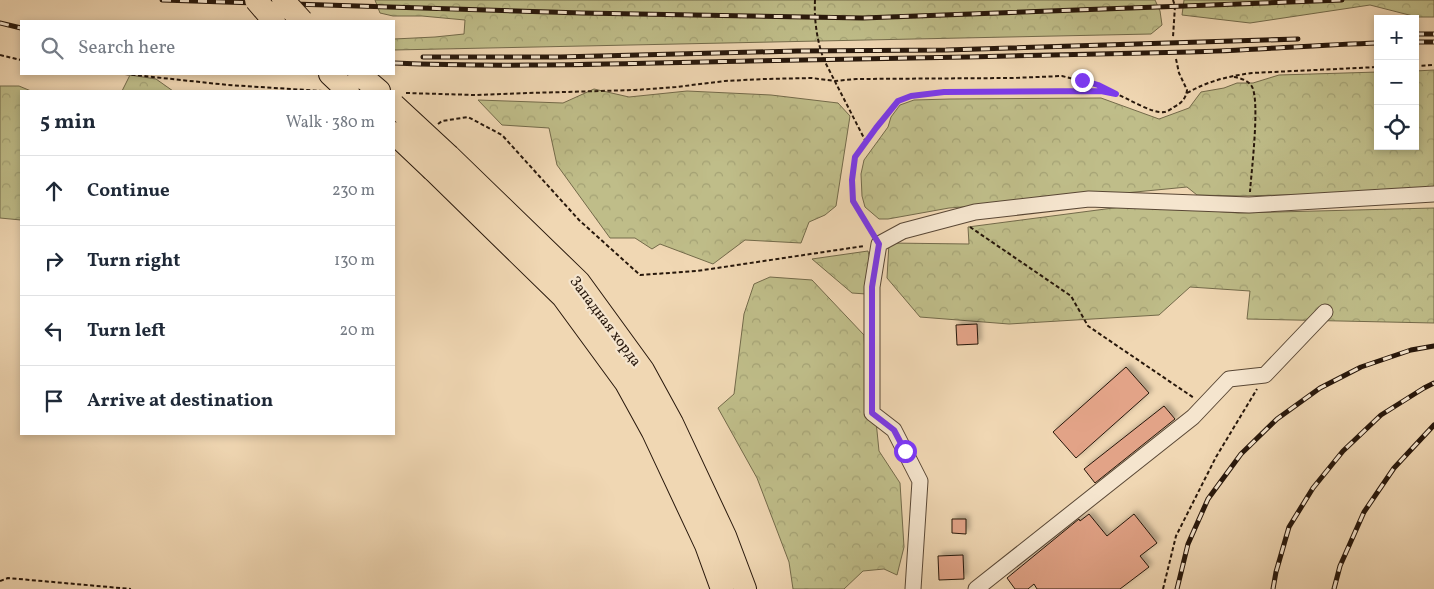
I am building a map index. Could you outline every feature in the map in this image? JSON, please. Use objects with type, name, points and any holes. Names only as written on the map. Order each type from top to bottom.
[{"type":"highway","points":[[256,0],[273,20]]},
{"type":"highway","points":[[283,0],[301,20]]},
{"type":"highway","points":[[331,75],[347,90]]},
{"type":"highway","points":[[361,75],[378,90]]},
{"type":"highway","name":"Западная хорда","points":[[397,99],[441,163],[563,297],[626,383],[653,432],[706,545],[722,589]]},
{"type":"highway","name":"Западная хорда","points":[[395,134],[441,163],[579,282],[643,370],[672,422],[725,536],[745,589]]},
{"type":"street","points":[[914,589],[920,481],[894,430],[872,413],[872,287],[879,244],[903,230],[975,212],[1089,199],[1249,205],[1434,194]]},
{"type":"street","points":[[976,589],[1194,417],[1229,379],[1265,375],[1325,312]]},
{"type":"path","points":[[815,0],[815,17],[820,51],[866,142]]},
{"type":"path","points":[[1172,0],[1174,6],[1173,37]]},
{"type":"path","points":[[0,55],[20,60]]},
{"type":"path","points":[[397,99],[635,90],[725,81],[774,79],[812,78],[835,81],[856,79],[1062,76],[1098,85],[1137,104],[1164,112],[1177,106],[1185,99],[1187,93],[1177,67],[1176,59]]},
{"type":"path","points":[[1419,66],[1434,65]]},
{"type":"path","points":[[1187,93],[1200,86],[1232,76],[1252,73],[1374,67]]},
{"type":"path","points":[[134,75],[238,86],[311,90]]},
{"type":"path","points":[[1232,76],[1244,79],[1252,85],[1255,92],[1256,114],[1249,205]]},
{"type":"path","points":[[434,126],[442,121],[468,117],[502,135],[579,220],[640,275],[697,271],[879,244],[853,201],[852,180],[855,157],[898,101],[911,96],[944,92],[1101,91],[1116,94]]},
{"type":"path","points":[[956,217],[1071,296],[1088,326],[1204,405]]},
{"type":"path","points":[[1163,589],[1176,536],[1216,456],[1265,375]]},
{"type":"path","points":[[0,580],[8,578],[131,589]]},
{"type":"green space","points":[[375,0],[1155,0],[1160,11],[1162,25],[1151,34],[395,50],[395,39],[464,34],[465,20],[422,16],[393,16],[380,13]]},
{"type":"green space","points":[[1184,0],[1434,0],[1434,17],[1419,17],[1419,15],[1409,15],[1370,5],[1250,23],[1182,15]]},
{"type":"green space","points":[[1434,70],[1434,191],[1242,196],[1197,195],[1187,187],[949,208],[888,219],[879,219],[865,207],[862,196],[861,174],[864,160],[888,127],[891,117],[900,105],[914,100],[1101,98],[1159,119],[1189,108],[1201,92],[1224,88],[1237,83],[1253,83],[1279,75],[1374,72],[1374,150],[1419,150],[1419,71]]},
{"type":"green space","points":[[130,75],[156,79],[172,90],[122,90]]},
{"type":"green space","points":[[0,86],[19,86],[29,90],[20,90],[20,220],[0,218]]},
{"type":"green space","points":[[594,89],[629,97],[687,91],[771,95],[838,103],[850,116],[836,206],[825,215],[809,222],[801,243],[745,240],[713,264],[660,244],[652,249],[635,238],[610,238],[557,165],[549,128],[502,125],[478,100],[563,103]]},
{"type":"green space","points":[[1136,205],[1238,213],[1434,208],[1434,323],[1247,319],[1250,291],[1190,287],[1159,315],[1009,324],[920,317],[887,278],[889,243],[969,244],[968,227]]},
{"type":"green space","points":[[868,251],[872,269],[866,294],[852,293],[812,259]]},
{"type":"green space","points":[[770,277],[812,280],[864,335],[867,396],[876,421],[879,451],[900,483],[904,547],[897,575],[884,569],[863,571],[844,589],[793,589],[789,562],[757,478],[718,408],[734,394],[744,314],[754,284]]},
{"type":"building","points":[[977,324],[978,344],[957,345],[956,325]]},
{"type":"building","points":[[1126,367],[1149,393],[1076,458],[1053,432]]},
{"type":"building","points":[[1164,406],[1175,419],[1095,483],[1084,469]]},
{"type":"building","points":[[1089,514],[1107,536],[1134,514],[1157,543],[1140,556],[1149,567],[1120,589],[1037,589],[1034,584],[1028,589],[1015,589],[1007,578],[1079,519],[1080,521]]},
{"type":"building","points":[[952,519],[966,519],[966,534],[952,533]]},
{"type":"building","points":[[963,555],[964,579],[939,580],[938,556]]},
{"type":"railway","points":[[162,0],[582,13],[863,18],[1342,0]]},
{"type":"railway","points":[[0,23],[20,28]]},
{"type":"railway","points":[[1419,34],[1434,34]]},
{"type":"railway","points":[[423,57],[560,57],[797,51],[946,50],[1298,39]]},
{"type":"railway","points":[[1419,42],[1434,42]]},
{"type":"railway","points":[[395,63],[572,65],[1025,56],[1190,52],[1374,43]]},
{"type":"railway","points":[[1177,589],[1188,544],[1208,499],[1241,454],[1277,419],[1320,388],[1361,367],[1411,350],[1434,346]]},
{"type":"railway","points":[[1273,589],[1289,527],[1313,488],[1343,451],[1381,415],[1434,383]]},
{"type":"railway","points":[[1334,589],[1340,566],[1364,512],[1394,468],[1434,425]]},
{"type":"route","points":[[905,451],[894,430],[872,413],[872,287],[879,244],[853,201],[852,180],[855,157],[898,101],[904,98],[944,92],[1101,91],[1116,94],[1082,80]]}]
